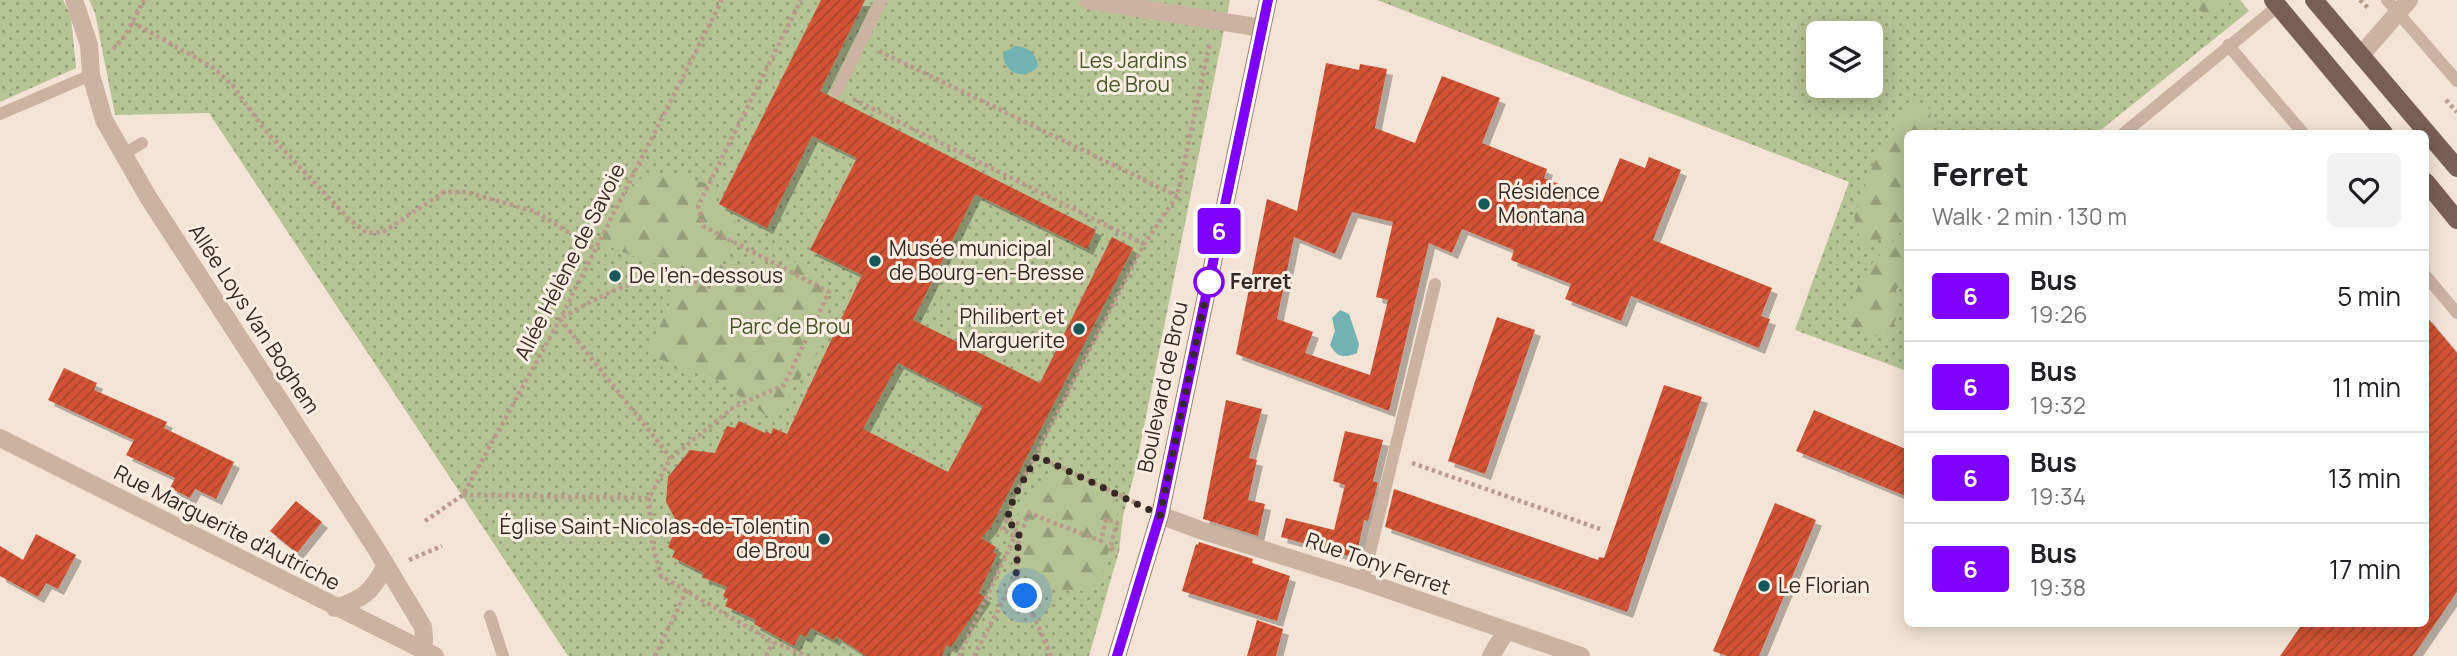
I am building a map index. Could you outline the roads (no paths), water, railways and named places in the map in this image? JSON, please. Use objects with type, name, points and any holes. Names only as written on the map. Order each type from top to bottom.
[{"type":"main road","name":"Boulevard de Brou","points":[[1117,656],[1160,515],[1268,0]]},
{"type":"main road","points":[[2314,0],[2425,130]]},
{"type":"main road","points":[[2275,3],[2381,130]]},
{"type":"main road","points":[[2429,135],[2457,168]]},
{"type":"main road","points":[[2429,186],[2457,220]]},
{"type":"street","name":"Allée Loys Van Boghem","points":[[74,0],[89,45],[91,75],[104,120],[148,197],[375,547],[423,627],[429,653]]},
{"type":"street","points":[[1088,0],[1180,6],[1215,19],[1262,28]]},
{"type":"street","points":[[2361,55],[2398,4]]},
{"type":"street","name":"Rue Marguerite d'Autriche","points":[[0,438],[429,653]]},
{"type":"street","name":"Rue Tony Ferret","points":[[1160,515],[1581,656]]},
{"type":"street","points":[[335,608],[360,600],[375,584],[385,567]]},
{"type":"street","points":[[1491,656],[1506,631]]},
{"type":"lane","points":[[837,91],[880,0]]},
{"type":"lane","points":[[2128,130],[2275,3]]},
{"type":"lane","points":[[2398,4],[2457,81]]},
{"type":"lane","points":[[2228,45],[2301,130]]},
{"type":"lane","points":[[0,114],[91,75]]},
{"type":"lane","points":[[124,154],[142,143]]},
{"type":"lane","points":[[2429,280],[2457,313]]},
{"type":"lane","points":[[1363,581],[1435,284]]},
{"type":"lane","points":[[490,616],[503,656]]},
{"type":"water","points":[[1015,46],[1024,47],[1033,54],[1038,66],[1033,71],[1021,74],[1007,66],[1003,53]]},
{"type":"water","points":[[1340,310],[1349,314],[1359,344],[1357,353],[1349,356],[1338,355],[1330,345],[1335,331],[1332,318]]},
{"type":"place","name":"Résidence Montana","points":[[1484,204]]},
{"type":"place","name":"Musée municipal de Bourg-en-Bresse","points":[[875,261]]},
{"type":"place","name":"De l'en-dessous","points":[[615,276]]},
{"type":"place","name":"Ferret","points":[[1209,282]]},
{"type":"place","name":"Philibert et Marguerite","points":[[1079,329]]},
{"type":"place","name":"Église Saint-Nicolas-de-Tolentin de Brou","points":[[824,539]]},
{"type":"place","name":"Le Florian","points":[[1764,586]]},
{"type":"park label","name":"Les Jardins de Brou","points":[[1133,73]]},
{"type":"park label","name":"Parc de Brou","points":[[790,327]]}]
